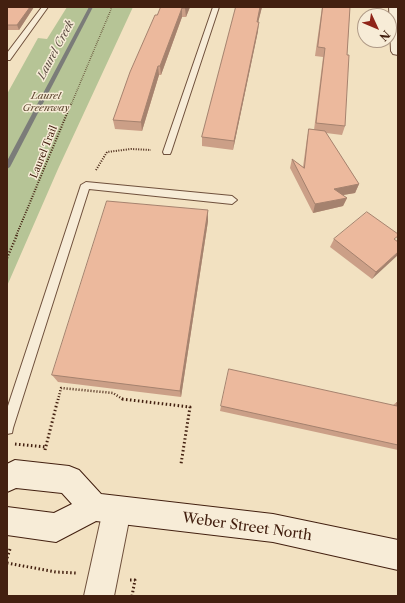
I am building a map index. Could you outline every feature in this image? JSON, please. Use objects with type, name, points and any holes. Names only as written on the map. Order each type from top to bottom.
[{"type":"main road","points":[[396,7],[398,51]]},
{"type":"main road","points":[[7,478],[15,474],[69,480],[106,509]]},
{"type":"main road","points":[[9,533],[56,528],[106,509]]},
{"type":"main road","points":[[99,596],[106,509]]},
{"type":"main road","name":"Weber Street North","points":[[106,509],[273,528],[398,554]]},
{"type":"lane","points":[[7,58],[45,7]]},
{"type":"lane","points":[[167,152],[216,7]]},
{"type":"lane","points":[[7,428],[86,185],[232,200]]},
{"type":"path","name":"Laurel Trail","points":[[7,258],[112,7]]},
{"type":"path","points":[[86,185],[107,152],[131,148],[167,152]]},
{"type":"path","points":[[7,443],[46,447],[60,388],[113,393],[125,400],[190,407],[181,464]]},
{"type":"path","points":[[7,558],[9,533]]},
{"type":"path","points":[[7,563],[56,572],[75,572]]},
{"type":"path","points":[[132,596],[135,580]]},
{"type":"green space","name":"Laurel Greenway","points":[[67,7],[133,7],[58,169],[7,286],[7,94],[38,38],[47,39]]},
{"type":"building","points":[[7,7],[30,7],[17,25],[7,25]]},
{"type":"building","points":[[161,7],[186,7],[182,8],[160,66],[158,66],[141,122],[113,120],[130,72],[155,15],[157,15]]},
{"type":"building","points":[[236,7],[260,7],[257,22],[259,22],[234,141],[202,137]]},
{"type":"building","points":[[323,7],[350,7],[345,126],[316,123],[325,48],[318,47]]},
{"type":"building","points":[[309,129],[325,131],[359,184],[334,189],[347,198],[315,204],[292,159],[304,168]]},
{"type":"building","points":[[107,201],[208,210],[180,391],[52,375]]},
{"type":"building","points":[[367,212],[398,234],[398,236],[394,239],[398,242],[398,252],[376,272],[334,239]]},
{"type":"building","points":[[229,369],[397,406],[398,402],[398,445],[221,406]]},
{"type":"waterway","name":"Laurel Creek","points":[[7,167],[91,7]]}]
